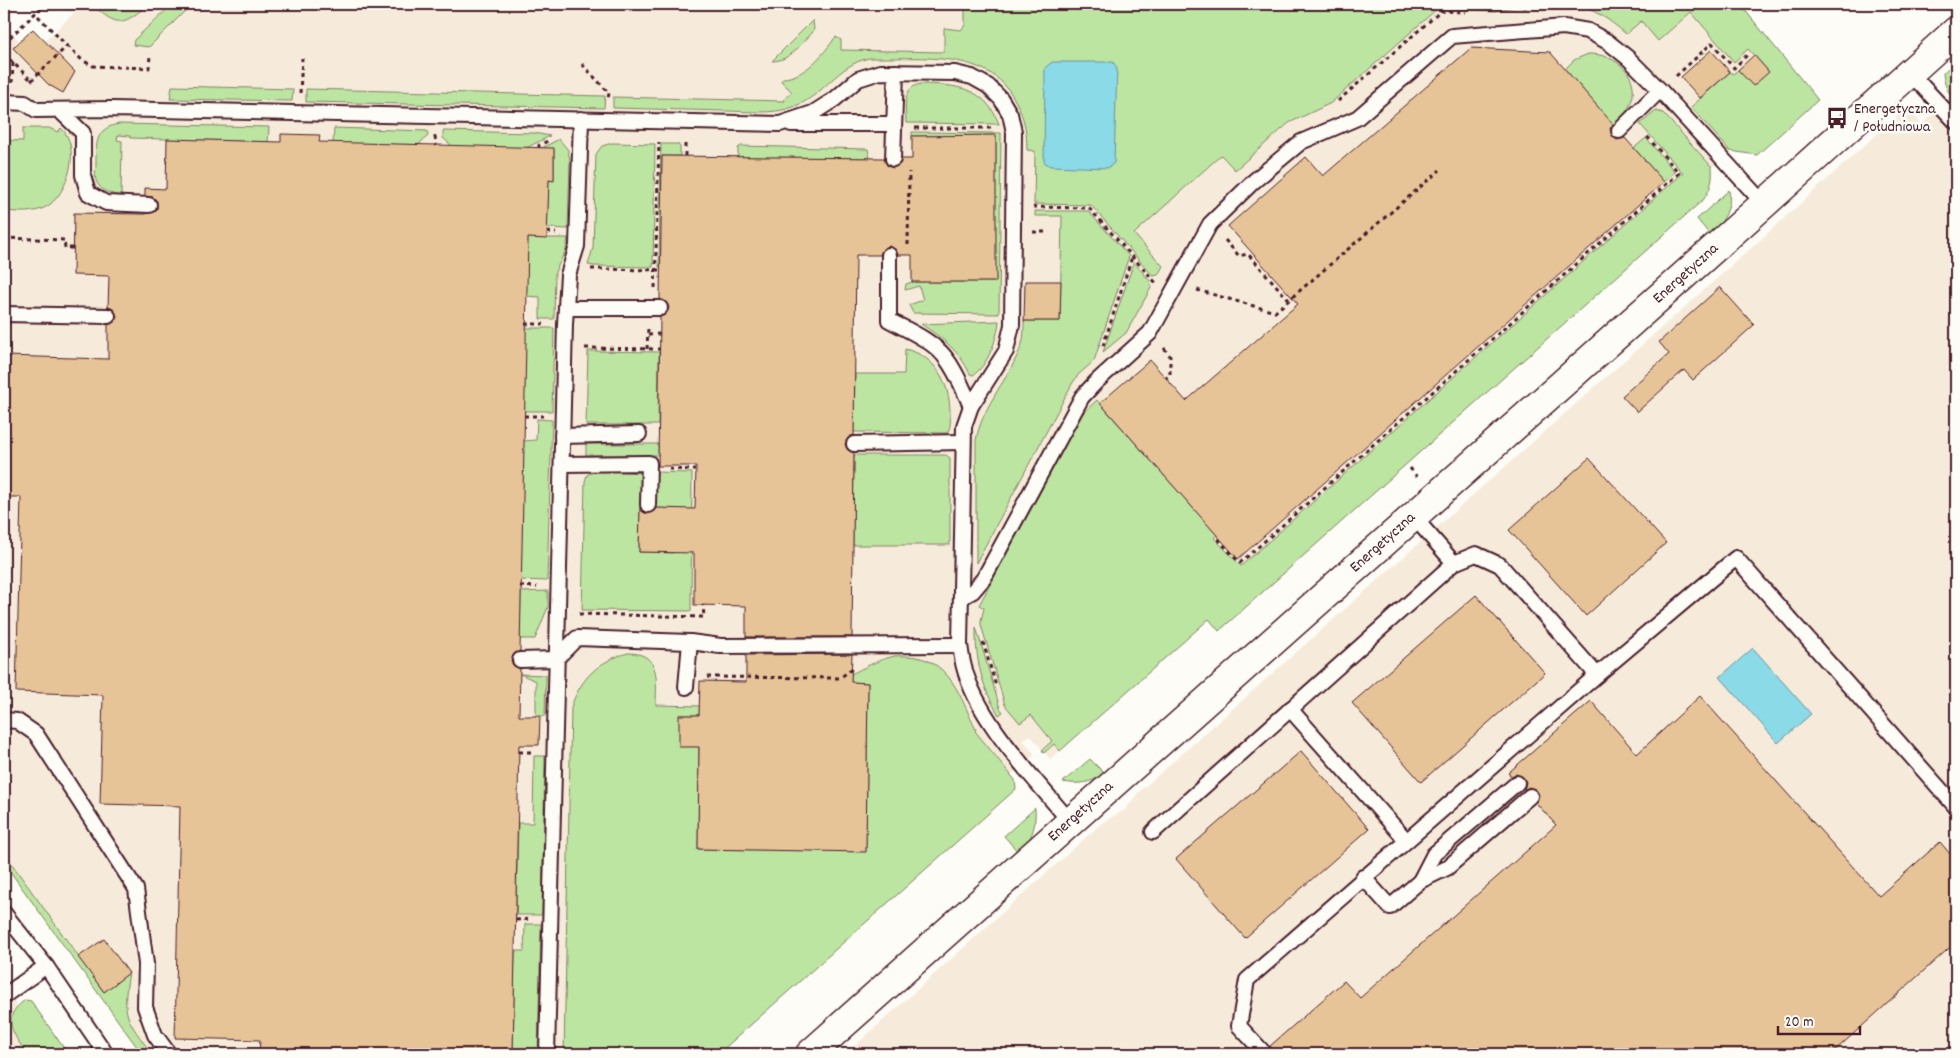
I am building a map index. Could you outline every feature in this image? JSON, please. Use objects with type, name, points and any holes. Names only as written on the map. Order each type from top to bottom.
[{"type":"street","name":"Energetyczna","points":[[810,1054],[1956,31]]},
{"type":"lane","points":[[962,597],[973,591],[984,578],[1082,397],[1150,333],[1210,224],[1254,181],[1301,142],[1358,118],[1452,36],[1564,27],[1588,31],[1621,52],[1660,90],[1764,204]]},
{"type":"lane","points":[[780,124],[813,113],[835,99],[858,79],[880,72],[955,72],[972,76],[988,86],[1001,99],[1010,114],[1014,132],[1012,325],[1006,351],[971,406],[964,426],[960,644],[964,668],[976,698],[994,728],[1070,822]]},
{"type":"lane","points":[[893,159],[896,72]]},
{"type":"lane","points":[[1910,72],[1956,122]]},
{"type":"lane","points":[[1619,131],[1660,90]]},
{"type":"lane","points":[[4,102],[25,103],[36,110],[112,109],[780,124],[894,124]]},
{"type":"lane","points":[[58,110],[83,133],[83,175],[88,193],[106,204],[149,204]]},
{"type":"lane","points":[[548,1054],[556,658],[566,308],[568,275],[577,246],[581,119]]},
{"type":"lane","points":[[889,255],[889,320],[921,338],[944,355],[958,376],[971,406]]},
{"type":"lane","points":[[566,308],[658,308]]},
{"type":"lane","points":[[4,314],[108,316]]},
{"type":"lane","points":[[562,436],[639,434]]},
{"type":"lane","points":[[854,444],[963,442]]},
{"type":"lane","points":[[562,464],[649,464],[648,505]]},
{"type":"lane","points":[[1413,516],[1454,563]]},
{"type":"lane","points":[[1153,832],[1454,563],[1476,554],[1500,565],[1597,675]]},
{"type":"lane","points":[[1265,1054],[1239,1026],[1247,980],[1597,675],[1736,558],[1956,807]]},
{"type":"lane","points":[[520,660],[556,658],[577,638],[690,642],[721,646],[960,644]]},
{"type":"lane","points":[[686,687],[690,642]]},
{"type":"lane","points":[[1290,709],[1406,840]]},
{"type":"lane","points":[[4,720],[17,721],[36,734],[136,889],[146,964],[146,1007],[155,1036],[169,1054]]},
{"type":"lane","points":[[1420,881],[1434,854],[1517,783]]},
{"type":"lane","points":[[1364,877],[1390,906],[1420,881],[1447,868],[1530,796]]},
{"type":"lane","points":[[4,913],[46,966],[106,1054]]},
{"type":"lane","points":[[4,996],[46,966]]},
{"type":"path","points":[[4,42],[45,4]]},
{"type":"path","points":[[1520,8],[1545,4],[1558,5]]},
{"type":"path","points":[[1337,102],[1441,11],[1467,12]]},
{"type":"path","points":[[35,13],[82,60],[93,66],[149,68],[150,54]]},
{"type":"path","points":[[1660,90],[1712,43],[1734,68],[1748,54]]},
{"type":"path","points":[[31,81],[68,46]]},
{"type":"path","points":[[4,54],[37,87]]},
{"type":"path","points":[[582,64],[609,93]]},
{"type":"path","points":[[1218,539],[1240,563],[1679,173],[1632,118]]},
{"type":"path","points":[[647,348],[648,321],[658,308],[655,270],[659,139]]},
{"type":"path","points":[[685,140],[685,156]]},
{"type":"path","points":[[1151,292],[1158,279],[1275,312],[1440,170]]},
{"type":"path","points":[[1210,224],[1239,256],[1248,254],[1289,300]]},
{"type":"path","points":[[4,238],[64,240],[65,248],[73,248]]},
{"type":"path","points":[[1100,353],[1132,256]]},
{"type":"path","points":[[584,269],[660,270]]},
{"type":"path","points":[[648,335],[660,334]]},
{"type":"path","points":[[583,348],[660,349]]},
{"type":"path","points":[[649,469],[696,470]]},
{"type":"path","points":[[577,614],[704,616],[703,605]]},
{"type":"path","points":[[981,635],[997,689]]},
{"type":"path","points":[[704,677],[840,678],[883,645]]},
{"type":"shaded area","points":[[83,4],[1740,4],[1818,100],[1757,155],[1730,151],[1712,167],[1711,188],[1704,199],[1219,631],[1209,619],[1050,759],[1030,735],[1023,740],[1035,755],[1011,775],[1015,780],[1016,789],[718,1054],[142,1054],[4,864],[4,25],[20,41],[33,29],[45,41]]},
{"type":"shaded area","points":[[1956,93],[1956,1054],[846,1054],[1103,822],[1125,810],[1138,793],[1906,108],[1922,124]]},
{"type":"shaded area","points":[[4,985],[17,1005],[53,1054],[4,1054]]},
{"type":"green space","points":[[92,4],[149,4],[126,20],[115,21]]},
{"type":"green space","points":[[965,4],[1525,4],[1496,11],[1438,8],[1331,103],[1289,123],[1235,170],[1221,155],[1134,234],[1163,266],[1158,275],[1153,276],[1091,205],[1034,204],[1035,151],[1027,150],[1024,121],[1019,108],[1012,95],[1000,80],[984,70],[967,63],[928,58],[869,58],[847,67],[804,102],[777,111],[613,108],[613,97],[785,101],[784,99],[792,92],[781,81],[783,78],[797,75],[809,67],[836,37],[841,40],[841,50],[944,52],[944,28],[961,30],[965,25]]},
{"type":"green space","points":[[1570,4],[1740,4],[1818,100],[1757,155],[1730,151],[1691,107],[1730,72],[1733,74],[1738,70],[1769,72],[1748,49],[1734,62],[1691,12],[1658,41],[1641,21],[1626,34],[1600,15],[1586,8]]},
{"type":"green space","points":[[177,6],[190,6],[149,47],[133,45],[134,40],[166,10]]},
{"type":"green space","points":[[813,20],[813,32],[800,46],[790,55],[772,61]]},
{"type":"green space","points":[[1588,54],[1609,58],[1625,69],[1630,77],[1633,86],[1633,96],[1629,107],[1613,125],[1565,69],[1574,60]]},
{"type":"green space","points":[[1956,61],[1956,99],[1946,88],[1943,73]]},
{"type":"green space","points":[[921,84],[946,85],[968,90],[986,102],[999,124],[906,123],[905,105],[907,94],[910,89]]},
{"type":"green space","points":[[172,86],[293,89],[292,101],[170,99]]},
{"type":"green space","points":[[306,89],[605,96],[604,108],[306,102]]},
{"type":"green space","points":[[1656,111],[1663,113],[1712,167],[1711,184],[1704,199],[1219,631],[1209,619],[1060,751],[1054,744],[1044,753],[1042,750],[1052,741],[1031,715],[1020,723],[1005,705],[981,625],[984,608],[979,605],[1083,413],[1097,400],[1217,535],[1214,538],[1241,566],[1683,173],[1640,124]]},
{"type":"green space","points":[[119,124],[269,127],[268,142],[130,138],[130,136],[118,135],[117,140],[122,141],[121,196],[104,191],[97,183],[95,176],[96,149],[101,133],[111,126]]},
{"type":"green space","points":[[4,127],[6,127],[6,140],[23,141],[23,128],[49,128],[58,132],[61,128],[67,136],[71,147],[70,170],[61,192],[46,207],[31,212],[4,211]]},
{"type":"green space","points":[[334,128],[427,131],[428,136],[418,145],[333,143]]},
{"type":"green space","points":[[443,131],[534,133],[550,136],[526,148],[452,146],[443,138]]},
{"type":"green space","points":[[912,132],[1001,133],[999,314],[913,313],[909,305],[923,300],[919,286],[905,290],[906,284],[912,282],[995,282],[996,135],[912,136]]},
{"type":"green space","points":[[1646,138],[1675,172],[1663,182],[1634,148]]},
{"type":"green space","points":[[559,139],[568,150],[570,160],[568,229],[547,228],[549,180],[554,180],[554,149],[542,148]]},
{"type":"green space","points":[[612,143],[655,144],[653,267],[588,265],[593,248],[596,154],[602,146]]},
{"type":"green space","points":[[661,144],[678,144],[680,156],[662,156],[661,267],[659,267]]},
{"type":"green space","points":[[741,146],[868,149],[870,158],[738,157],[738,148]]},
{"type":"green space","points":[[1729,190],[1730,197],[1726,215],[1710,235],[1697,219]]},
{"type":"green space","points":[[1035,211],[1088,211],[1129,256],[1094,361],[1078,375],[1072,384],[976,563],[976,440],[979,427],[990,403],[1017,356],[1023,341],[1024,321],[1060,321],[1062,216],[1035,216]]},
{"type":"green space","points":[[528,238],[568,238],[566,250],[555,272],[554,319],[540,319],[540,297],[526,296]]},
{"type":"green space","points":[[1134,262],[1150,281],[1151,288],[1126,333],[1103,352]]},
{"type":"green space","points":[[999,321],[991,351],[983,365],[973,375],[970,374],[961,358],[949,345],[921,324]]},
{"type":"green space","points":[[525,328],[554,328],[552,411],[524,411]]},
{"type":"green space","points":[[905,349],[916,352],[925,358],[939,372],[949,400],[949,430],[947,433],[854,432],[855,374],[904,374]]},
{"type":"green space","points":[[588,351],[659,352],[658,425],[586,425]]},
{"type":"green space","points":[[537,419],[552,420],[547,581],[521,580],[523,441],[536,440]]},
{"type":"green space","points":[[586,444],[658,444],[658,455],[586,455]]},
{"type":"green space","points":[[854,455],[946,455],[950,458],[950,545],[853,545]]},
{"type":"green space","points":[[597,470],[641,473],[639,552],[674,553],[675,509],[654,508],[655,472],[692,473],[691,611],[582,610],[585,481],[587,475]]},
{"type":"green space","points":[[548,591],[548,607],[535,639],[520,639],[521,592]]},
{"type":"green space","points":[[976,627],[1000,708],[1003,712],[999,715],[984,684],[978,662]]},
{"type":"green space","points":[[628,653],[639,654],[652,663],[656,678],[656,705],[700,706],[699,715],[679,715],[699,747],[698,849],[866,851],[868,683],[851,682],[851,674],[894,656],[921,658],[933,663],[943,671],[952,681],[958,692],[975,731],[1015,780],[1016,789],[718,1054],[564,1054],[571,707],[580,687],[592,672],[617,656]]},
{"type":"green space","points":[[520,674],[546,675],[545,716],[536,716],[536,681]]},
{"type":"green space","points":[[534,756],[545,756],[542,915],[516,915],[518,823],[533,823]]},
{"type":"green space","points":[[1090,759],[1105,774],[1085,782],[1063,782]]},
{"type":"green space","points":[[1035,808],[1035,821],[1032,832],[1027,842],[1018,852],[1004,836]]},
{"type":"green space","points":[[4,853],[104,992],[129,973],[126,999],[128,1017],[152,1054],[142,1054],[4,863]]},
{"type":"green space","points":[[525,924],[541,924],[538,1054],[513,1054],[515,951],[524,951]]},
{"type":"green space","points":[[25,1000],[31,1001],[68,1054],[27,1054],[17,1040],[11,1026],[13,1013]]},
{"type":"water","points":[[1052,62],[1113,62],[1117,68],[1114,163],[1108,168],[1050,166],[1044,162],[1045,68]]},
{"type":"water","points":[[1753,648],[1811,714],[1778,743],[1720,677]]},
{"type":"building","points":[[33,29],[75,72],[63,93],[49,85],[13,48]]},
{"type":"building","points":[[1471,48],[1550,52],[1613,124],[1610,129],[1613,137],[1617,140],[1625,138],[1664,182],[1238,559],[1100,403],[1150,360],[1186,401],[1298,304],[1228,226],[1306,157],[1323,176]]},
{"type":"building","points":[[1711,50],[1730,72],[1700,98],[1681,77]]},
{"type":"building","points":[[1754,55],[1769,72],[1753,86],[1738,70]]},
{"type":"building","points":[[281,134],[320,135],[319,142],[554,148],[554,181],[549,180],[547,239],[528,238],[520,651],[515,653],[511,660],[513,665],[520,669],[519,716],[540,716],[539,745],[519,745],[513,1054],[259,1054],[260,1040],[175,1038],[180,806],[100,804],[103,695],[16,692],[21,497],[4,497],[4,356],[108,359],[108,325],[115,321],[117,316],[113,309],[108,307],[109,276],[73,275],[74,213],[145,214],[157,209],[157,201],[153,197],[145,196],[145,188],[166,189],[167,139],[281,142]]},
{"type":"building","points":[[996,135],[996,282],[912,282],[912,255],[898,255],[896,250],[889,246],[884,248],[880,255],[856,255],[854,435],[849,437],[845,444],[847,449],[854,453],[852,637],[746,637],[746,606],[694,605],[694,553],[639,552],[640,508],[648,514],[656,508],[695,509],[696,466],[658,466],[660,317],[665,315],[669,308],[667,303],[660,299],[662,156],[884,158],[888,166],[893,168],[900,164],[902,159],[912,159],[912,136]]},
{"type":"building","points":[[1025,281],[1061,281],[1060,321],[1024,321]]},
{"type":"building","points":[[1720,287],[1754,325],[1693,380],[1684,370],[1637,412],[1622,396],[1669,354],[1659,342]]},
{"type":"building","points":[[1589,458],[1666,543],[1586,616],[1509,530]]},
{"type":"building","points":[[1476,595],[1545,673],[1421,782],[1352,703]]},
{"type":"building","points":[[852,654],[851,682],[868,683],[866,852],[698,849],[699,747],[679,747],[679,715],[699,715],[700,681],[746,682],[746,655]]},
{"type":"building","points":[[1700,696],[1879,896],[1940,842],[1956,861],[1956,942],[1831,1054],[1274,1054],[1270,1046],[1344,981],[1360,998],[1556,825],[1536,803],[1539,795],[1536,790],[1529,787],[1524,790],[1526,782],[1523,777],[1516,774],[1511,776],[1508,773],[1591,701],[1637,754]]},
{"type":"building","points":[[1301,751],[1369,829],[1245,938],[1176,859]]},
{"type":"building","points":[[104,939],[129,973],[104,992],[78,957]]},
{"type":"place","name":"Energetyczna / Południowa","points":[[1837,118]]}]
